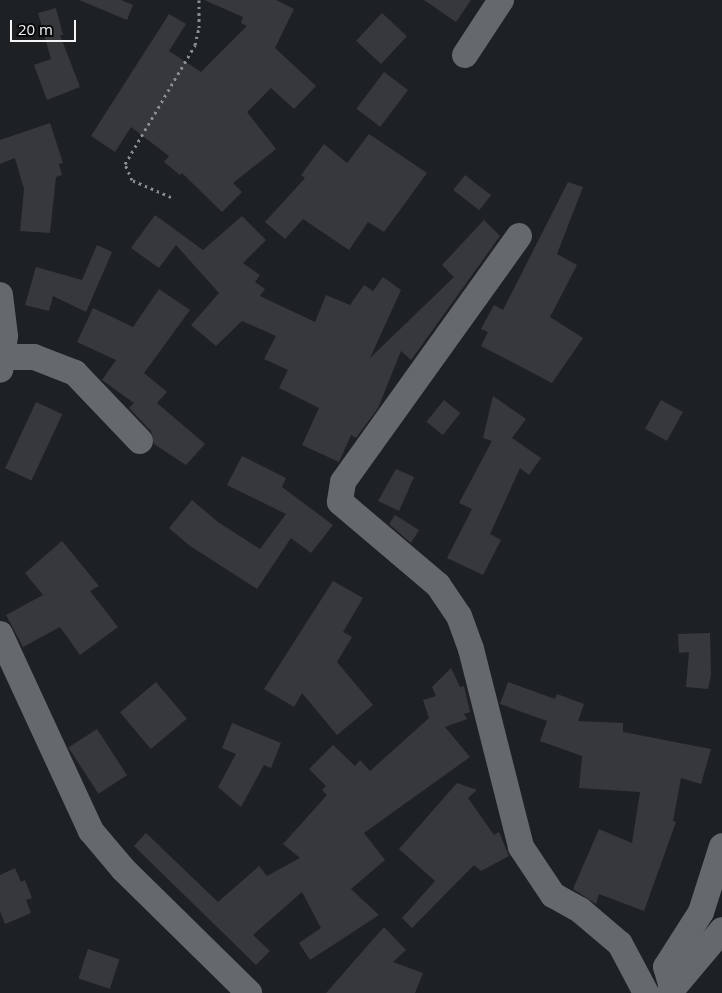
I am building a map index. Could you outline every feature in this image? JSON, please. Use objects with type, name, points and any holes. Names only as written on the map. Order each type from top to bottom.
[{"type":"street","points":[[465,55],[500,0]]},
{"type":"street","points":[[519,236],[343,482],[340,502],[438,584],[459,616],[471,650],[521,847],[553,894],[580,910],[620,944],[646,993]]},
{"type":"street","points":[[0,295],[5,336],[2,364],[34,357],[75,373],[140,441]]},
{"type":"street","points":[[0,634],[92,831],[123,869],[249,993]]},
{"type":"street","points":[[671,992],[666,967],[701,912],[722,846]]},
{"type":"street","points":[[671,992],[722,930]]},
{"type":"path","points":[[171,198],[132,180],[125,164],[195,45],[199,28],[199,0]]},
{"type":"building","points":[[79,0],[121,0],[133,5],[127,20]]},
{"type":"building","points":[[204,0],[276,0],[294,9],[275,48],[316,86],[294,109],[271,88],[247,112],[276,149],[233,183],[242,192],[222,212],[182,173],[180,175],[164,162],[169,156],[131,127],[115,152],[91,136],[169,14],[186,24],[169,51],[201,72],[247,26],[241,23],[243,17]]},
{"type":"building","points":[[424,0],[471,0],[456,22]]},
{"type":"building","points":[[56,8],[63,35],[60,35],[80,87],[47,100],[34,65],[51,59],[38,13]]},
{"type":"building","points":[[382,13],[407,36],[381,64],[356,41]]},
{"type":"building","points":[[384,72],[408,90],[380,127],[356,109]]},
{"type":"building","points":[[50,123],[63,163],[59,164],[62,175],[56,177],[50,233],[20,231],[24,189],[15,158],[0,164],[0,140]]},
{"type":"building","points":[[369,134],[427,173],[384,232],[368,222],[349,250],[303,219],[285,239],[265,222],[305,178],[301,175],[324,144],[347,163]]},
{"type":"building","points":[[465,175],[491,195],[479,210],[453,190]]},
{"type":"building","points":[[568,182],[583,187],[557,254],[577,265],[550,317],[583,338],[552,383],[481,346],[488,332],[481,329],[494,305],[503,310]]},
{"type":"building","points":[[155,215],[203,250],[242,216],[266,240],[243,263],[260,275],[255,282],[265,289],[260,296],[315,322],[326,295],[350,305],[364,285],[373,291],[383,277],[401,290],[370,358],[454,277],[442,265],[484,220],[500,236],[411,360],[401,351],[378,408],[356,438],[351,435],[339,462],[302,445],[319,408],[279,388],[288,370],[264,359],[276,336],[242,321],[216,346],[191,325],[219,293],[176,245],[159,268],[131,248]]},
{"type":"building","points":[[97,245],[112,252],[86,312],[53,296],[49,311],[25,305],[36,267],[82,280]]},
{"type":"building","points":[[159,289],[190,310],[144,373],[167,392],[157,403],[205,444],[186,465],[154,444],[151,431],[129,408],[134,403],[102,380],[116,360],[77,342],[93,308],[133,327]]},
{"type":"building","points":[[493,396],[526,419],[512,438],[541,458],[529,475],[520,468],[490,534],[501,540],[483,575],[447,558],[472,509],[459,503],[492,441],[483,438]]},
{"type":"building","points":[[444,400],[460,413],[443,435],[426,422]]},
{"type":"building","points":[[661,400],[683,412],[667,441],[645,429]]},
{"type":"building","points":[[36,402],[62,414],[31,480],[5,468]]},
{"type":"building","points":[[242,456],[286,478],[282,487],[333,525],[311,553],[291,538],[257,589],[190,546],[169,528],[192,500],[218,522],[260,549],[286,514],[227,485]]},
{"type":"building","points":[[396,469],[414,477],[399,511],[378,501]]},
{"type":"building","points":[[395,515],[419,530],[411,543],[389,524]]},
{"type":"building","points":[[62,541],[99,586],[90,591],[118,627],[80,655],[60,627],[23,647],[6,615],[43,595],[25,573]]},
{"type":"building","points":[[333,581],[363,598],[343,632],[352,637],[337,662],[373,705],[337,735],[302,693],[294,707],[264,689]]},
{"type":"building","points":[[710,633],[711,675],[708,689],[686,687],[689,652],[679,653],[678,634]]},
{"type":"building","points":[[451,668],[460,687],[464,686],[470,712],[464,714],[467,719],[445,727],[470,757],[364,833],[385,860],[351,889],[379,915],[310,960],[299,943],[321,928],[302,892],[253,935],[270,951],[256,965],[134,846],[146,833],[218,902],[259,866],[267,876],[300,858],[283,844],[327,795],[322,790],[326,786],[309,769],[333,745],[355,766],[360,760],[370,771],[429,718],[423,700],[436,696],[432,687]]},
{"type":"building","points":[[156,682],[187,719],[151,749],[120,712]]},
{"type":"building","points":[[508,682],[555,699],[557,694],[584,704],[578,721],[623,723],[623,732],[711,749],[701,784],[681,778],[673,821],[676,822],[644,911],[599,894],[596,904],[573,889],[599,829],[632,843],[640,792],[579,788],[582,756],[540,741],[547,721],[500,704]]},
{"type":"building","points":[[232,723],[281,743],[271,768],[264,765],[241,807],[218,787],[236,754],[222,748]]},
{"type":"building","points":[[97,729],[127,775],[98,794],[68,748]]},
{"type":"building","points":[[457,783],[477,790],[468,798],[494,835],[499,832],[509,856],[481,871],[474,865],[412,928],[402,918],[435,881],[399,849]]},
{"type":"building","points":[[15,868],[21,882],[25,880],[32,898],[26,900],[31,913],[5,924],[0,911],[0,875]]},
{"type":"building","points":[[384,927],[406,950],[393,962],[423,973],[415,993],[326,993]]},
{"type":"building","points":[[88,949],[119,959],[110,989],[78,978]]}]
